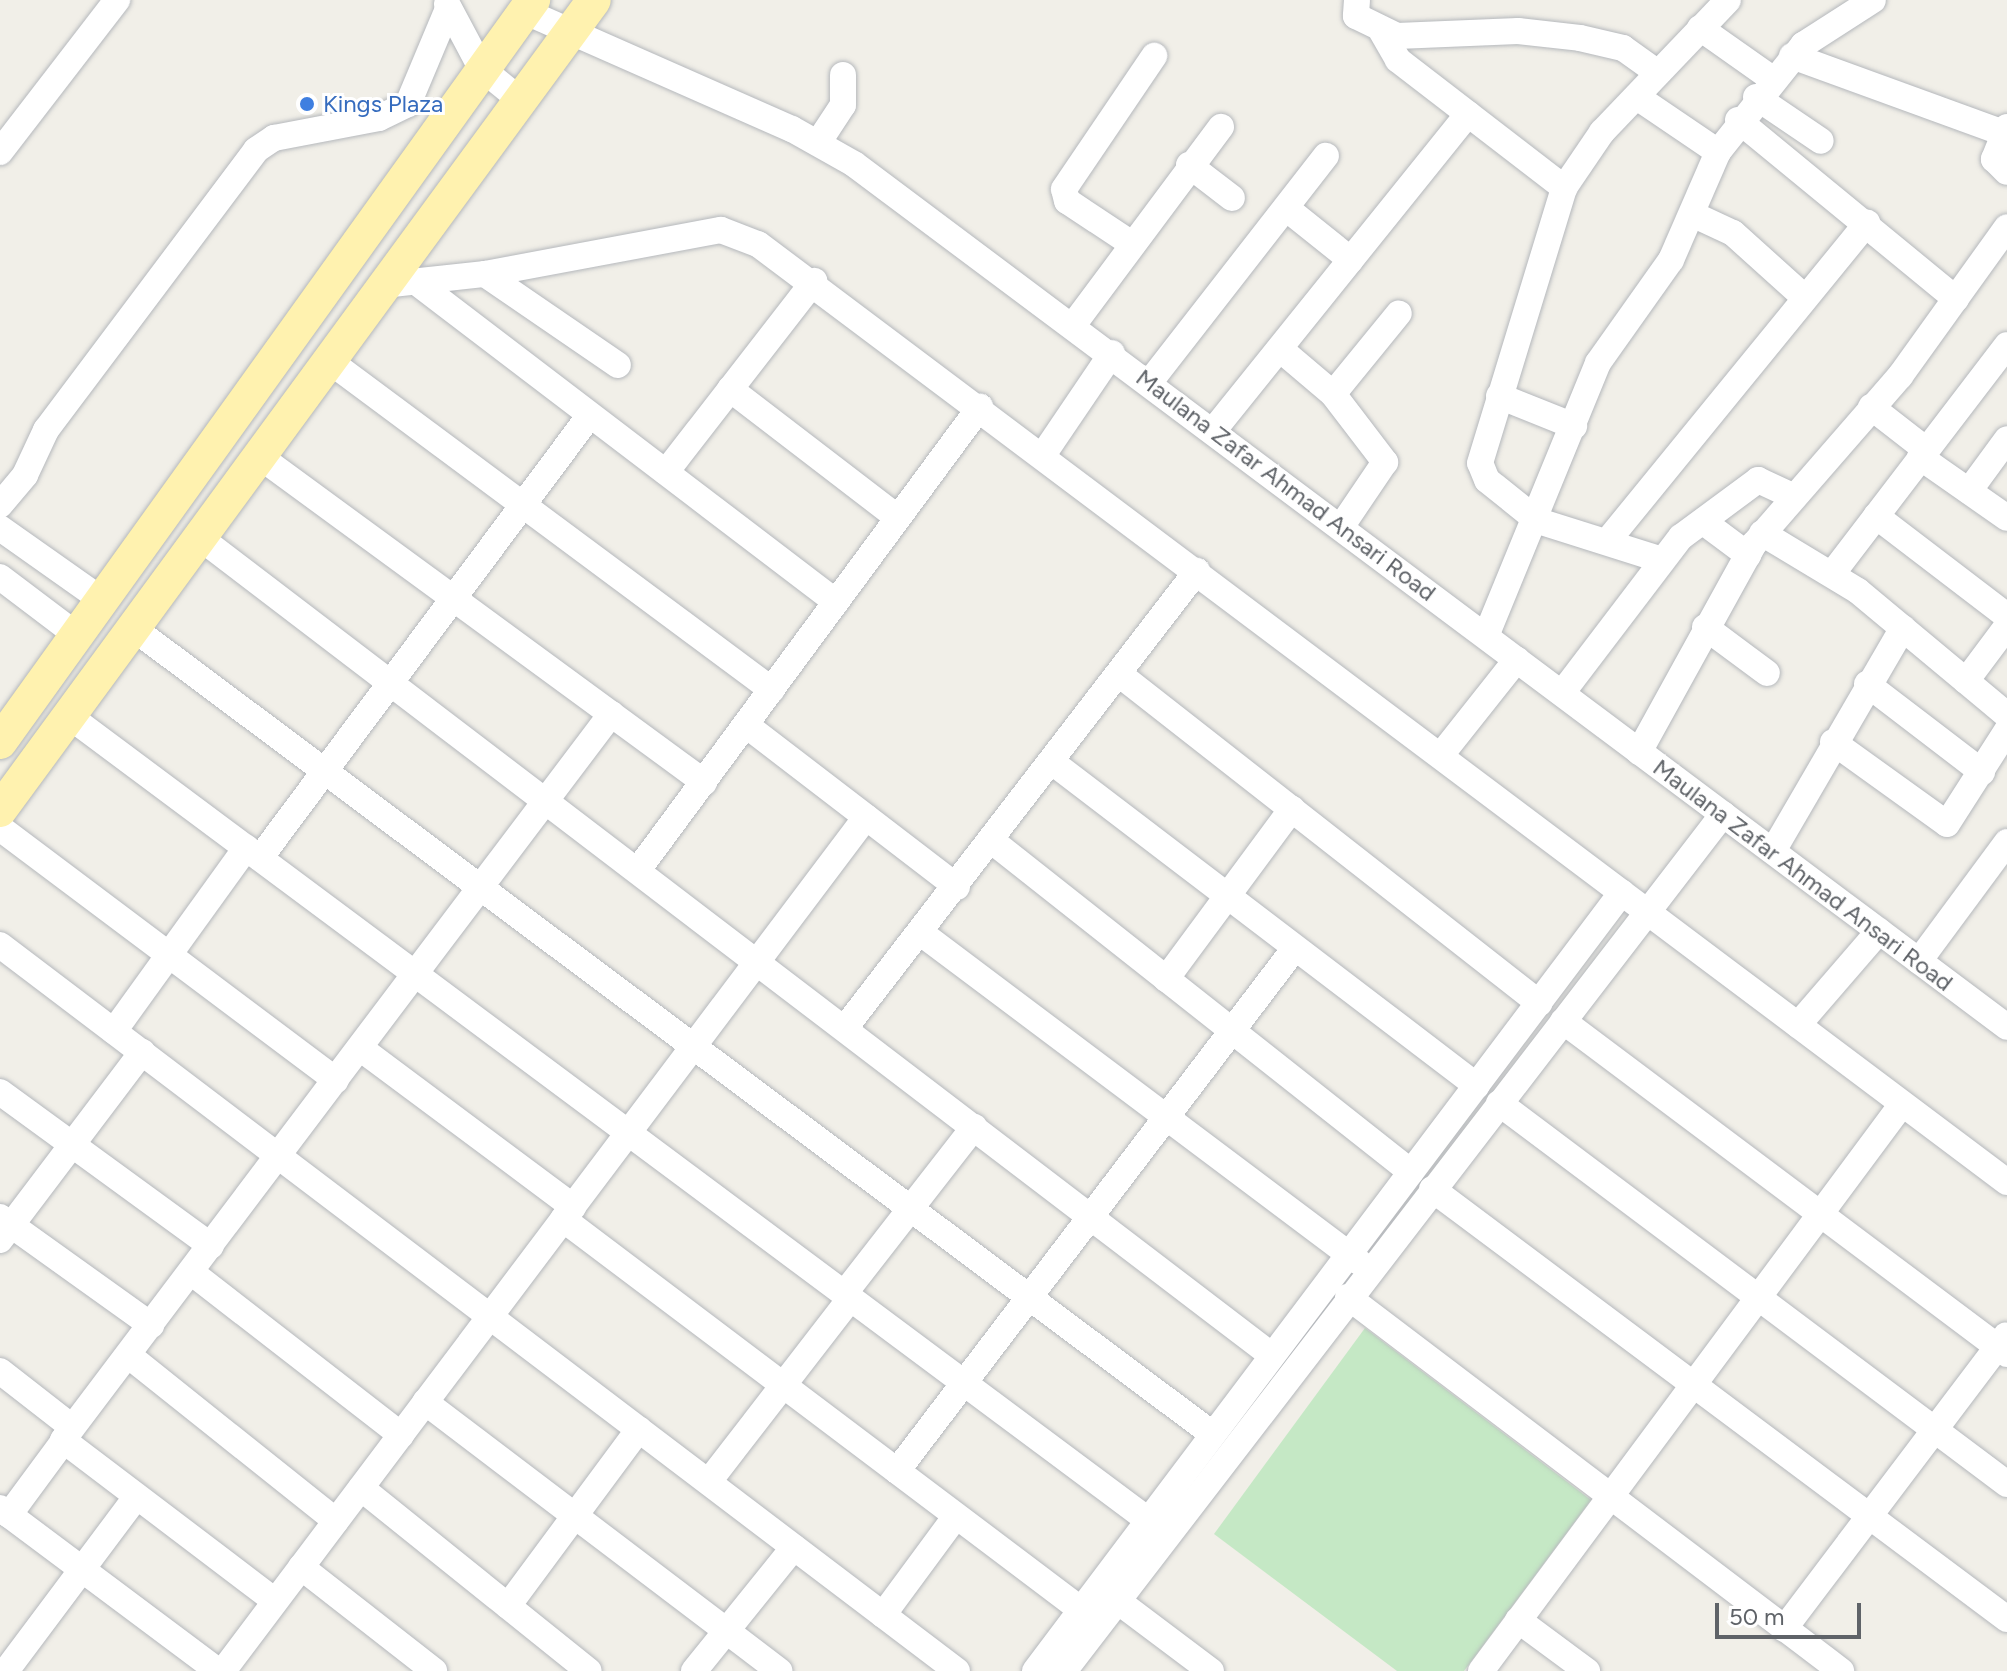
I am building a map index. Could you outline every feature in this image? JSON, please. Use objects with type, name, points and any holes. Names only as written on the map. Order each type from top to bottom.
[{"type":"main road","points":[[0,810],[594,0]]},
{"type":"main road","points":[[0,742],[528,6]]},
{"type":"street","points":[[0,152],[117,0]]},
{"type":"street","points":[[1357,0],[1356,16],[1382,32],[1398,60],[1564,188]]},
{"type":"street","points":[[1662,560],[1610,538],[1538,521],[1482,473],[1499,396],[1564,188],[1637,97],[1728,0]]},
{"type":"street","points":[[1486,636],[1538,521],[1608,344],[1671,260],[1718,152],[1738,120],[1792,56],[1873,0]]},
{"type":"street","points":[[447,5],[481,68],[519,99]]},
{"type":"street","points":[[0,505],[25,475],[46,430],[256,150],[286,134],[379,118],[408,104],[447,5]]},
{"type":"street","name":"Maulana Zafar Ahmad Ansari Road","points":[[528,6],[568,34],[818,143],[1074,324],[1639,752],[2005,1022]]},
{"type":"street","points":[[1700,28],[1821,141]]},
{"type":"street","points":[[1382,32],[1580,38],[1623,48],[1658,73]]},
{"type":"street","points":[[1129,242],[1067,201],[1064,189],[1154,56]]},
{"type":"street","points":[[1792,56],[2005,130],[1994,159],[2007,172]]},
{"type":"street","points":[[818,143],[843,105],[843,75]]},
{"type":"street","points":[[1637,97],[1718,152]]},
{"type":"street","points":[[1213,431],[1468,114]]},
{"type":"street","points":[[1738,120],[1956,299]]},
{"type":"street","points":[[1074,324],[1129,242],[1221,127]]},
{"type":"street","points":[[1149,383],[1326,156]]},
{"type":"street","points":[[1189,165],[1232,198]]},
{"type":"street","points":[[1286,208],[1351,260]]},
{"type":"street","points":[[1692,214],[1733,233],[1804,297]]},
{"type":"street","points":[[1610,538],[1867,223]]},
{"type":"street","points":[[1639,752],[1705,627],[1755,544],[1792,496],[1871,407],[1956,299],[2007,227]]},
{"type":"street","points":[[383,285],[420,285],[721,230],[814,281],[2007,1182]]},
{"type":"street","points":[[485,274],[618,365]]},
{"type":"street","points":[[666,472],[814,281]]},
{"type":"street","points":[[420,285],[836,602]]},
{"type":"street","points":[[1333,394],[1399,313]]},
{"type":"street","points":[[1832,574],[2007,345]]},
{"type":"street","points":[[1280,349],[1333,394],[1385,462],[1341,527]]},
{"type":"street","points":[[1043,455],[1112,353]]},
{"type":"street","points":[[328,360],[772,690]]},
{"type":"street","points":[[730,389],[897,517]]},
{"type":"street","points":[[1499,396],[1574,426]]},
{"type":"street","points":[[638,870],[980,407]]},
{"type":"street","points":[[1871,407],[1922,453],[2007,518]]},
{"type":"street","points":[[114,1031],[253,853],[325,771],[590,415]]},
{"type":"street","points":[[1969,491],[2007,439]]},
{"type":"street","points":[[259,456],[704,782]]},
{"type":"street","points":[[1562,693],[1662,560],[1705,523],[1758,480],[1792,496]]},
{"type":"street","points":[[1876,516],[2007,616]]},
{"type":"street","points":[[1705,523],[1832,574],[1903,628],[2007,715]]},
{"type":"street","points":[[0,528],[102,600]]},
{"type":"street","points":[[199,537],[392,681],[1270,1354]]},
{"type":"street","points":[[845,1028],[957,887],[1197,571]]},
{"type":"street","points":[[0,577],[78,636]]},
{"type":"street","points":[[1966,681],[2007,626]]},
{"type":"street","points":[[1705,627],[1767,673]]},
{"type":"street","points":[[133,628],[1211,1433]]},
{"type":"street","points":[[1773,851],[1833,742],[1903,628]]},
{"type":"street","points":[[1441,755],[1517,659]]},
{"type":"street","points":[[1119,674],[1539,1003]]},
{"type":"street","points":[[1867,684],[1982,772]]},
{"type":"street","points":[[611,714],[151,1325],[4,1512],[221,1671],[866,817]]},
{"type":"street","points":[[69,716],[1148,1520]]},
{"type":"street","points":[[746,725],[957,887]]},
{"type":"street","points":[[1833,742],[1947,824],[2007,730]]},
{"type":"street","points":[[1052,762],[1477,1086]]},
{"type":"street","points":[[1166,979],[1292,809]]},
{"type":"street","points":[[1064,1671],[1369,1269],[1723,814]]},
{"type":"street","points":[[0,828],[169,958],[336,1080]]},
{"type":"street","points":[[992,841],[1411,1172]]},
{"type":"street","points":[[1919,961],[2007,842]]},
{"type":"street","points":[[1035,1671],[1346,1252],[1477,1086],[1622,892]]},
{"type":"street","points":[[1798,1025],[1879,931]]},
{"type":"street","points":[[921,933],[1369,1269]]},
{"type":"street","points":[[0,945],[710,1480],[957,1671]]},
{"type":"street","points":[[897,1471],[1295,948]]},
{"type":"street","points":[[1563,1021],[1820,1214],[2004,1345],[1934,1430],[1784,1629]]},
{"type":"street","points":[[360,1048],[784,1385],[1080,1609]]},
{"type":"street","points":[[142,1052],[4,1227],[151,1325]]},
{"type":"street","points":[[0,1092],[211,1246]]},
{"type":"street","points":[[1499,1103],[2007,1484]]},
{"type":"street","points":[[1481,1671],[1902,1104]]},
{"type":"street","points":[[710,1480],[784,1385],[909,1207],[974,1127]]},
{"type":"street","points":[[1432,1189],[2007,1619]]},
{"type":"street","points":[[191,1272],[401,1435]]},
{"type":"street","points":[[1348,1297],[1784,1629],[1826,1667]]},
{"type":"street","points":[[128,1355],[336,1521]]},
{"type":"street","points":[[0,1371],[136,1497],[275,1601]]},
{"type":"street","points":[[425,1402],[780,1671]]},
{"type":"street","points":[[508,1606],[639,1429]]},
{"type":"street","points":[[361,1488],[589,1671]]},
{"type":"street","points":[[6,1671],[136,1497]]},
{"type":"street","points":[[883,1615],[956,1516]]},
{"type":"street","points":[[694,1671],[794,1547]]},
{"type":"street","points":[[301,1567],[434,1671]]},
{"type":"street","points":[[1119,1602],[1181,1661],[1211,1671]]},
{"type":"street","points":[[1518,1620],[1587,1671]]},
{"type":"green space","points":[[1365,1328],[1591,1500],[1464,1671],[1397,1671],[1214,1534]]},
{"type":"place","name":"Kings Plaza","points":[[307,104]]}]
